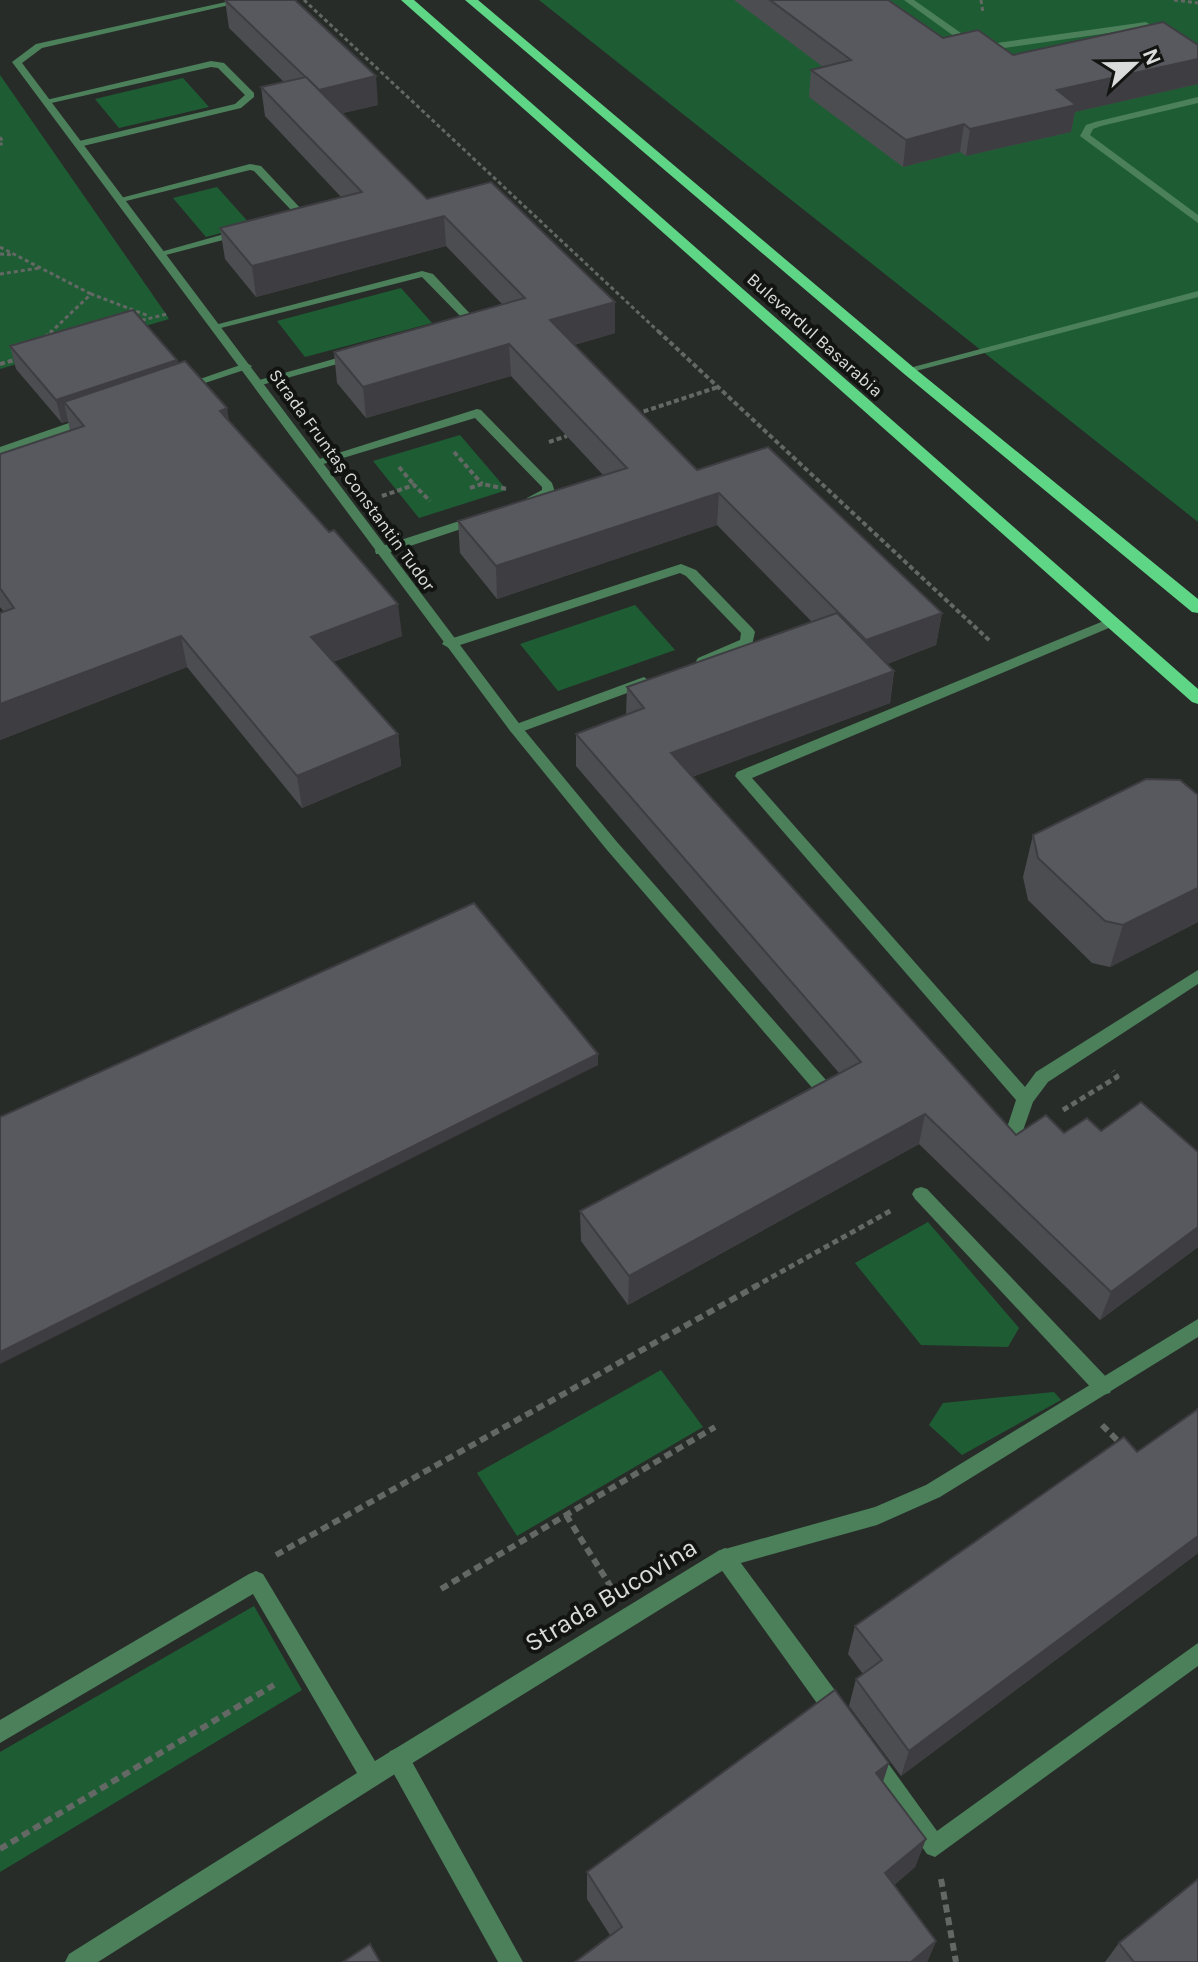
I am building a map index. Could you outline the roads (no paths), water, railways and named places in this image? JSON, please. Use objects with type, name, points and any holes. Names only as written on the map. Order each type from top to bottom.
[{"type":"main road","name":"Bulevardul Basarabia","points":[[407,0],[1198,698]]},
{"type":"main road","name":"Bulevardul Basarabia","points":[[471,0],[908,370],[1198,608]]},
{"type":"street","name":"Strada Fruntaș Constantin Tudor","points":[[247,0],[39,46],[17,62],[217,326],[449,644],[612,846],[827,1093]]},
{"type":"street","points":[[908,0],[965,40],[990,47],[1146,25],[1198,59]]},
{"type":"street","points":[[47,101],[211,64],[221,65],[251,95],[238,106],[79,144]]},
{"type":"street","points":[[1198,100],[1098,124],[1089,127],[1085,136],[1198,220]]},
{"type":"street","points":[[122,199],[242,168],[257,168],[299,213],[276,223]]},
{"type":"street","points":[[162,253],[248,231]]},
{"type":"street","points":[[217,326],[422,274],[429,276],[470,320],[468,324],[446,332]]},
{"type":"street","points":[[908,370],[1198,294]]},
{"type":"street","points":[[258,382],[373,351]]},
{"type":"street","points":[[174,391],[246,366]]},
{"type":"street","points":[[316,462],[477,413],[548,486],[549,492],[544,496],[521,504]]},
{"type":"street","points":[[0,451],[101,416]]},
{"type":"street","points":[[381,551],[493,514]]},
{"type":"street","points":[[449,644],[681,568],[691,573],[748,632],[747,642],[736,649],[692,665]]},
{"type":"street","points":[[1025,1099],[742,776],[1011,661],[1111,622]]},
{"type":"street","points":[[516,729],[663,676]]},
{"type":"street","points":[[1013,1137],[1025,1099],[1042,1077],[1198,976]]},
{"type":"street","points":[[921,1194],[1103,1387]]},
{"type":"street","name":"Strada Bucovina","points":[[77,1962],[398,1759],[725,1558],[877,1516],[933,1491],[1198,1327]]},
{"type":"street","points":[[725,1558],[935,1846],[1198,1653]]},
{"type":"street","points":[[0,1732],[256,1581],[371,1776]]},
{"type":"street","points":[[398,1759],[511,1962]]}]
